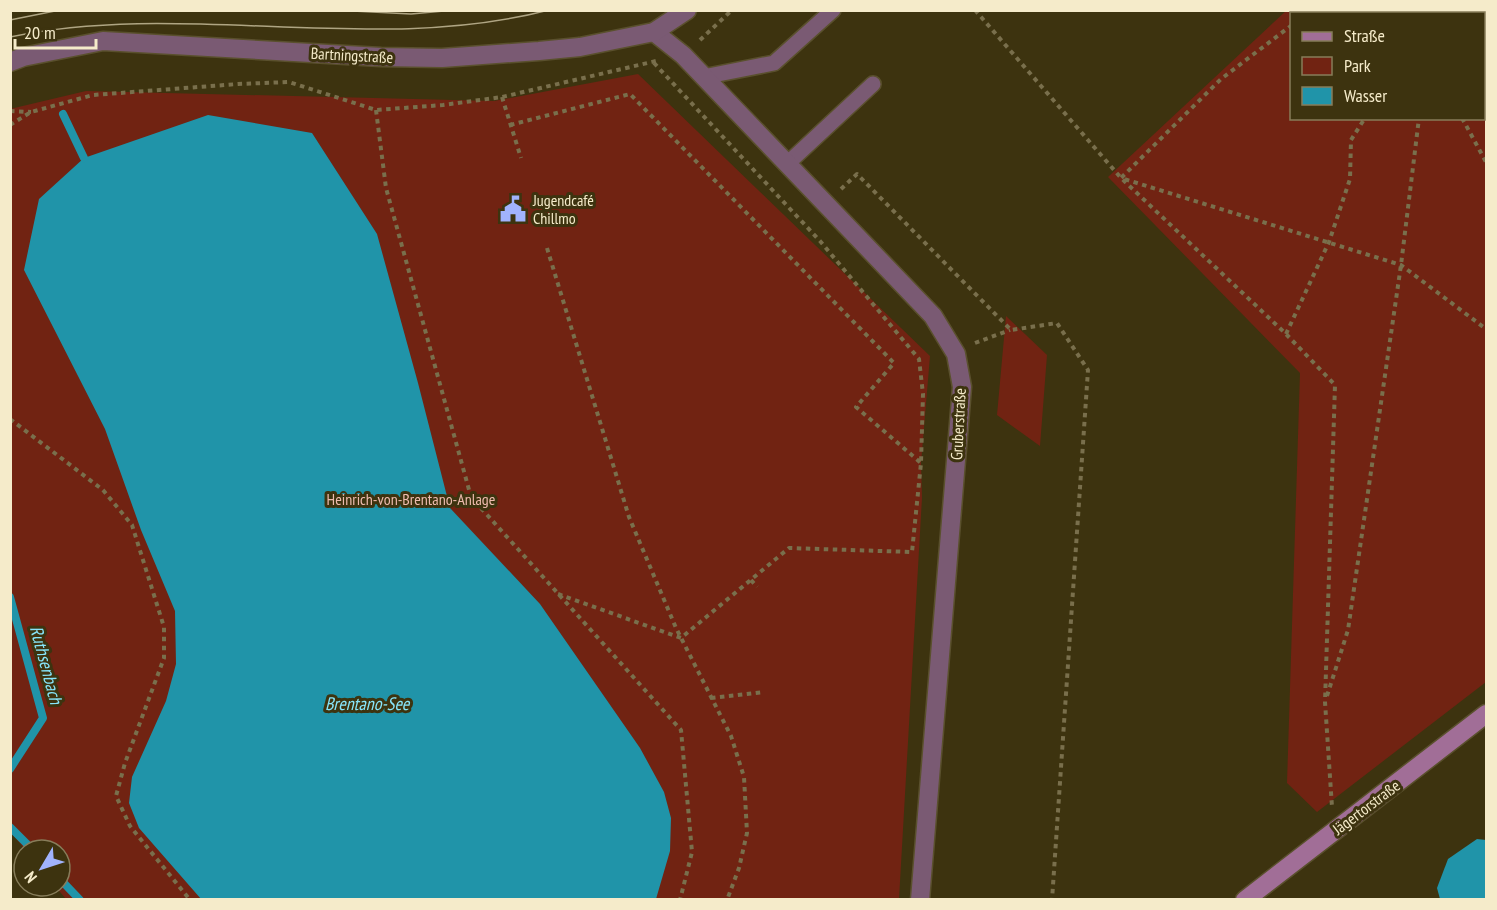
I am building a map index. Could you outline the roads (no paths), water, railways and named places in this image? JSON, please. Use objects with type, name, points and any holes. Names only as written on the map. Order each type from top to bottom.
[{"type":"street","name":"Bartningstraße","points":[[10,62],[23,57],[103,40],[381,57],[442,58],[580,47],[654,32],[687,10]]},
{"type":"street","name":"Gruberstraße","points":[[654,32],[682,55],[933,316],[956,354],[962,387],[920,900]]},
{"type":"street","name":"Jägertorstraße","points":[[1245,900],[1486,714]]},
{"type":"lane","points":[[703,77],[774,63],[833,10]]},
{"type":"lane","points":[[787,164],[873,84]]},
{"type":"water","name":"Brentano-See","points":[[208,115],[312,133],[377,234],[450,508],[540,604],[640,748],[664,792],[671,818],[670,851],[656,899],[201,899],[139,828],[129,803],[132,777],[166,701],[176,664],[175,611],[141,530],[105,429],[24,270],[39,199],[84,158]]},
{"type":"water","points":[[1477,839],[1486,840],[1486,899],[1440,899],[1437,888],[1448,859]]},
{"type":"waterway","points":[[63,114],[84,158]]},
{"type":"waterway","name":"Ruthsenbach","points":[[10,597],[43,718],[10,769]]},
{"type":"waterway","name":"Ruthsenbach","points":[[10,827],[21,838]]},
{"type":"waterway","name":"Ruthsenbach","points":[[72,892],[80,900]]},
{"type":"tram line","points":[[10,20],[60,10]]},
{"type":"tram line","points":[[333,10],[411,14],[455,10]]},
{"type":"tram line","points":[[10,37],[77,27],[144,24],[347,29],[415,28],[482,23],[549,10]]},
{"type":"place","name":"Jugendcafé Chillmo","points":[[513,209]]},
{"type":"park label","name":"Heinrich-von-Brentano-Anlage","points":[[411,499]]}]
